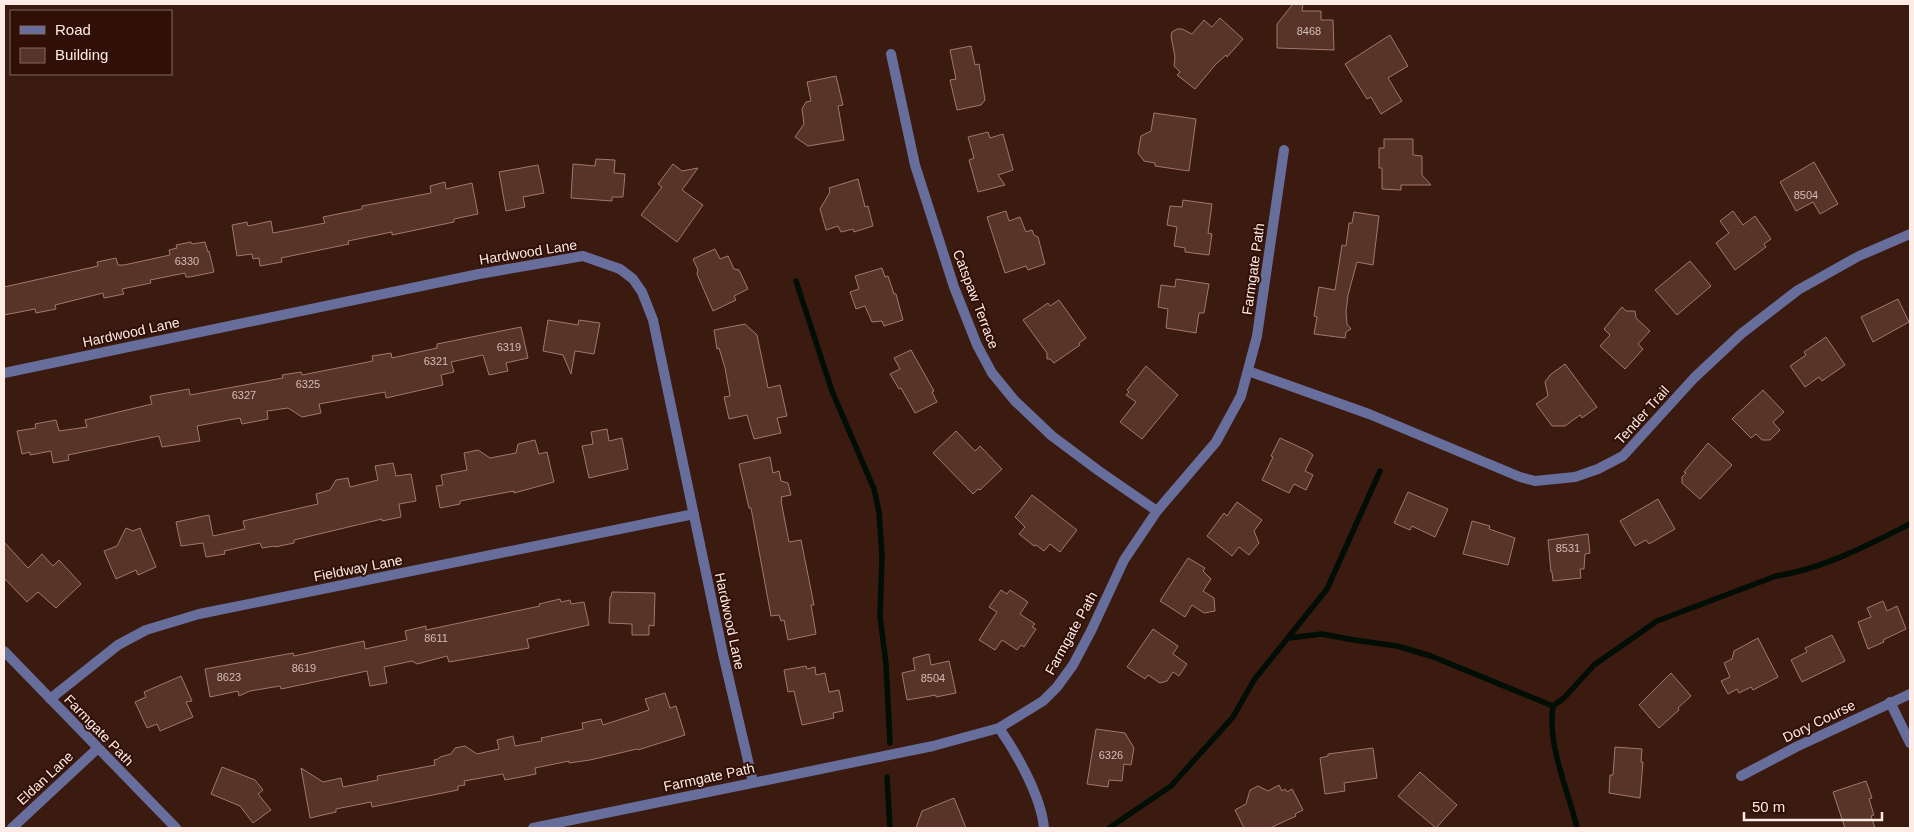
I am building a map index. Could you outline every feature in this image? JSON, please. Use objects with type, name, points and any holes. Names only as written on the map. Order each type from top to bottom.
[{"type":"street","name":"Catspaw Terrace","points":[[891,54],[915,165],[954,287],[977,346],[992,373],[1015,402],[1052,436],[1099,472],[1157,511]]},
{"type":"street","name":"Farmgate Path","points":[[534,828],[933,746],[999,728],[1043,701],[1057,687],[1072,665],[1091,631],[1124,560],[1157,511],[1216,442],[1241,396],[1257,336],[1284,150]]},
{"type":"street","name":"Tender Trail","points":[[1248,371],[1369,414],[1520,477],[1534,481],[1576,477],[1598,469],[1623,456],[1694,378],[1741,334],[1798,290],[1858,256],[1910,234]]},
{"type":"street","name":"Hardwood Lane","points":[[4,373],[479,274],[583,256],[620,269],[633,279],[642,292],[653,320],[723,654],[753,782]]},
{"type":"street","name":"Fieldway Lane","points":[[50,699],[118,645],[146,630],[199,614],[694,514]]},
{"type":"street","name":"Farmgate Path","points":[[4,651],[176,828]]},
{"type":"street","name":"Dory Course","points":[[1741,776],[1796,747],[1910,694]]},
{"type":"street","points":[[1890,702],[1910,743]]},
{"type":"street","points":[[999,728],[1014,748],[1034,791],[1044,828]]},
{"type":"street","name":"Eldan Lane","points":[[12,828],[98,748]]},
{"type":"building","points":[[1293,4],[1303,4],[1302,11],[1321,11],[1321,20],[1333,20],[1334,50],[1277,48],[1277,24]]},
{"type":"building","points":[[1220,18],[1243,39],[1227,57],[1226,55],[1216,64],[1195,89],[1177,75],[1180,72],[1174,66],[1175,57],[1172,32],[1182,29],[1192,34],[1204,20],[1212,27]]},
{"type":"building","points":[[1390,35],[1408,66],[1388,78],[1402,101],[1381,114],[1371,97],[1367,99],[1345,64]]},
{"type":"building","points":[[971,46],[975,65],[979,64],[985,100],[981,105],[957,110],[950,80],[956,79],[950,50]]},
{"type":"building","points":[[836,76],[843,105],[838,106],[844,140],[808,146],[795,137],[804,124],[802,109],[806,102],[811,101],[807,82]]},
{"type":"building","points":[[1154,113],[1196,119],[1189,171],[1155,166],[1155,163],[1144,161],[1138,153],[1141,136],[1151,131]]},
{"type":"building","points":[[988,132],[990,138],[1003,134],[1013,170],[998,175],[1005,185],[978,192],[969,160],[974,158],[968,137]]},
{"type":"building","points":[[1384,139],[1413,139],[1413,155],[1422,156],[1422,175],[1431,185],[1401,185],[1401,190],[1382,189],[1382,168],[1379,168],[1379,148],[1384,148]]},
{"type":"building","points":[[596,159],[615,160],[614,173],[625,174],[623,197],[612,197],[612,201],[571,198],[573,164],[595,166]]},
{"type":"building","points":[[1814,162],[1838,204],[1820,214],[1813,202],[1796,211],[1780,182]]},
{"type":"building","points":[[673,164],[682,171],[698,168],[682,190],[703,205],[677,242],[641,215],[662,187],[658,184]]},
{"type":"building","points":[[538,165],[544,193],[523,197],[525,207],[506,211],[499,172]]},
{"type":"building","points":[[858,179],[865,207],[868,206],[873,226],[854,232],[853,229],[841,232],[838,226],[826,230],[820,209],[830,192],[829,188]]},
{"type":"building","points":[[445,182],[446,189],[472,183],[478,214],[454,219],[454,222],[392,235],[392,232],[348,241],[349,244],[281,258],[282,262],[260,266],[259,258],[253,259],[252,254],[237,256],[232,225],[247,222],[248,226],[271,221],[273,233],[325,223],[323,217],[362,209],[362,206],[431,193],[430,186]]},
{"type":"building","points":[[1183,200],[1212,204],[1208,233],[1212,234],[1209,255],[1185,252],[1185,248],[1174,246],[1177,227],[1167,225],[1170,206],[1182,207]]},
{"type":"building","points":[[1006,211],[1009,221],[1020,217],[1026,232],[1032,230],[1034,235],[1038,237],[1045,264],[1028,270],[1026,266],[1005,273],[987,217]]},
{"type":"building","points":[[1733,211],[1743,225],[1755,216],[1771,239],[1764,244],[1766,247],[1735,270],[1716,243],[1729,233],[1720,221]]},
{"type":"building","points":[[1354,212],[1379,216],[1373,265],[1357,262],[1348,295],[1346,312],[1347,324],[1351,329],[1346,332],[1345,338],[1314,334],[1317,317],[1314,316],[1319,287],[1335,290],[1342,245],[1346,246],[1349,223],[1352,223]]},
{"type":"building","points":[[191,242],[192,244],[205,242],[214,272],[190,277],[186,277],[185,273],[150,280],[151,283],[122,289],[124,294],[104,298],[103,293],[55,305],[56,309],[36,313],[35,309],[4,315],[4,287],[98,266],[97,262],[116,258],[118,265],[124,265],[170,255],[169,250],[177,248],[176,245]]},
{"type":"building","points":[[715,249],[720,259],[728,256],[734,269],[739,270],[748,289],[734,296],[736,300],[713,311],[697,274],[698,270],[693,259]]},
{"type":"building","points":[[1690,261],[1711,286],[1677,315],[1655,290]]},
{"type":"building","points":[[882,268],[885,277],[888,276],[894,294],[896,294],[903,320],[884,326],[882,321],[872,322],[865,306],[856,309],[850,292],[859,289],[855,276]]},
{"type":"building","points":[[1176,279],[1209,284],[1204,313],[1199,313],[1196,333],[1166,328],[1168,309],[1158,307],[1161,285],[1175,287]]},
{"type":"building","points":[[1898,299],[1909,322],[1873,342],[1861,317]]},
{"type":"building","points":[[1059,300],[1086,338],[1079,343],[1080,345],[1054,363],[1047,359],[1047,353],[1023,320],[1048,303],[1050,306]]},
{"type":"building","points":[[1622,307],[1626,311],[1635,311],[1636,318],[1650,331],[1638,344],[1643,349],[1625,369],[1600,346],[1610,335],[1604,329]]},
{"type":"building","points":[[548,320],[578,325],[579,320],[600,323],[594,354],[575,351],[571,374],[563,355],[543,351]]},
{"type":"building","points":[[745,324],[757,335],[768,388],[780,385],[787,416],[777,418],[781,433],[754,439],[747,415],[729,419],[724,397],[730,396],[725,368],[719,348],[717,349],[714,330]]},
{"type":"building","points":[[521,327],[528,358],[506,363],[508,371],[489,375],[483,355],[451,362],[454,372],[441,375],[443,385],[386,398],[385,392],[319,404],[321,413],[302,417],[288,408],[267,411],[268,419],[242,424],[240,418],[197,426],[200,441],[162,447],[159,436],[68,455],[69,460],[53,463],[51,451],[30,455],[30,452],[22,454],[17,431],[36,428],[35,424],[56,420],[59,431],[87,427],[85,420],[152,404],[150,396],[189,389],[190,395],[283,378],[282,375],[301,372],[302,375],[373,361],[372,356],[391,353],[392,358],[437,348],[437,344]]},
{"type":"building","points":[[1826,337],[1845,365],[1822,381],[1819,377],[1805,387],[1790,366],[1806,355],[1804,352]]},
{"type":"building","points":[[911,350],[934,391],[932,392],[937,402],[915,413],[901,388],[899,389],[890,374],[900,369],[894,358]]},
{"type":"building","points":[[1565,364],[1597,407],[1582,418],[1580,415],[1565,426],[1552,426],[1536,404],[1548,396],[1545,382],[1550,375]]},
{"type":"building","points":[[1146,366],[1178,395],[1142,439],[1120,422],[1136,402],[1126,395],[1129,392],[1127,390]]},
{"type":"building","points":[[1763,390],[1784,412],[1773,422],[1780,430],[1770,440],[1762,440],[1756,434],[1751,438],[1732,419]]},
{"type":"building","points":[[607,429],[609,441],[622,438],[628,469],[589,478],[582,446],[593,444],[591,432]]},
{"type":"building","points":[[956,431],[975,451],[980,446],[1002,469],[980,490],[978,489],[973,494],[933,453]]},
{"type":"building","points":[[1280,438],[1313,455],[1305,471],[1313,475],[1306,490],[1294,484],[1289,493],[1262,480]]},
{"type":"building","points":[[535,440],[539,454],[547,452],[554,482],[514,493],[514,491],[460,501],[460,504],[440,508],[436,486],[443,485],[441,475],[467,470],[464,453],[478,450],[490,458],[516,453],[518,444]]},
{"type":"building","points":[[1708,443],[1732,465],[1700,499],[1682,483],[1682,477]]},
{"type":"building","points":[[770,457],[773,473],[779,471],[781,481],[788,483],[791,495],[781,497],[781,501],[789,542],[801,540],[814,605],[811,605],[816,634],[788,640],[784,620],[781,621],[779,615],[771,616],[751,508],[749,508],[739,464]]},
{"type":"building","points":[[393,463],[396,476],[411,474],[416,501],[399,504],[401,517],[382,521],[382,519],[294,540],[294,543],[275,547],[262,548],[260,543],[224,551],[225,554],[206,557],[203,543],[181,546],[176,522],[209,515],[213,536],[245,529],[243,521],[318,504],[316,494],[330,490],[336,480],[348,478],[350,487],[378,480],[375,466]]},
{"type":"building","points":[[1408,492],[1448,509],[1435,537],[1412,526],[1410,530],[1394,523]]},
{"type":"building","points":[[1032,495],[1077,530],[1060,552],[1050,544],[1044,551],[1019,534],[1025,527],[1015,517]]},
{"type":"building","points":[[1658,499],[1675,529],[1649,544],[1646,540],[1635,546],[1620,521]]},
{"type":"building","points":[[1237,502],[1262,520],[1254,531],[1259,543],[1249,555],[1239,547],[1232,556],[1207,536],[1224,513],[1227,516]]},
{"type":"building","points":[[1472,521],[1490,526],[1489,529],[1515,538],[1508,565],[1463,554]]},
{"type":"building","points":[[126,528],[133,531],[140,528],[156,567],[138,575],[136,570],[116,579],[104,551],[117,546]]},
{"type":"building","points":[[1588,534],[1590,553],[1585,554],[1584,569],[1580,569],[1581,578],[1553,581],[1548,540]]},
{"type":"building","points":[[4,542],[28,568],[42,554],[53,566],[59,560],[81,584],[56,608],[38,592],[27,602],[4,578]]},
{"type":"building","points":[[1188,558],[1205,568],[1203,571],[1211,579],[1203,591],[1214,598],[1215,611],[1204,613],[1192,605],[1185,617],[1160,601]]},
{"type":"building","points":[[1001,590],[1007,594],[1010,590],[1028,602],[1020,614],[1035,624],[1032,627],[1036,629],[1024,647],[1021,645],[1017,650],[1002,640],[995,650],[979,640],[997,612],[989,607]]},
{"type":"building","points":[[612,592],[655,593],[654,626],[649,625],[649,635],[632,635],[632,624],[609,623],[610,597]]},
{"type":"building","points":[[560,599],[561,602],[570,600],[571,604],[584,602],[589,625],[527,639],[529,648],[449,662],[447,656],[417,664],[412,661],[384,667],[387,683],[370,686],[367,671],[281,689],[280,686],[250,691],[239,696],[238,691],[210,697],[205,669],[293,653],[294,656],[364,641],[365,649],[407,640],[405,631],[426,626],[426,630],[540,606],[539,604]]},
{"type":"building","points":[[1883,601],[1887,611],[1897,606],[1906,629],[1868,649],[1858,622],[1871,617],[1867,608]]},
{"type":"building","points":[[1153,629],[1178,646],[1173,654],[1187,664],[1179,676],[1173,672],[1167,681],[1160,683],[1148,675],[1145,679],[1127,667]]},
{"type":"building","points":[[1832,635],[1845,661],[1802,682],[1791,660],[1807,652],[1805,648]]},
{"type":"building","points":[[1758,638],[1778,677],[1753,690],[1751,687],[1739,693],[1737,689],[1728,694],[1721,681],[1730,677],[1724,663],[1732,659],[1734,651]]},
{"type":"building","points":[[929,654],[931,665],[949,661],[956,693],[907,700],[902,673],[915,670],[913,658]]},
{"type":"building","points":[[806,666],[807,669],[815,667],[816,675],[825,673],[829,692],[839,690],[843,711],[833,713],[834,718],[802,725],[794,691],[788,692],[784,670]]},
{"type":"building","points":[[1671,673],[1691,696],[1659,728],[1639,705]]},
{"type":"building","points":[[181,676],[192,701],[186,702],[193,717],[160,731],[157,724],[147,728],[135,702],[146,697],[144,692]]},
{"type":"building","points":[[665,693],[670,708],[676,706],[685,735],[638,750],[590,760],[569,763],[569,761],[535,768],[536,774],[505,780],[503,774],[464,781],[465,785],[458,786],[458,790],[372,807],[371,802],[336,809],[336,812],[310,818],[301,768],[323,782],[341,778],[343,787],[378,780],[377,776],[435,765],[434,760],[451,754],[455,748],[465,746],[477,754],[499,749],[497,740],[513,736],[515,746],[542,741],[541,738],[583,729],[582,723],[601,719],[603,725],[649,710],[645,699]]},
{"type":"building","points":[[1096,729],[1125,733],[1134,748],[1131,765],[1124,764],[1122,781],[1109,780],[1108,787],[1087,784]]},
{"type":"building","points":[[1615,747],[1642,749],[1641,762],[1643,762],[1640,798],[1609,793],[1610,775],[1613,775]]},
{"type":"building","points":[[1373,748],[1377,778],[1344,783],[1345,791],[1325,794],[1320,758],[1328,756],[1328,754]]},
{"type":"building","points":[[222,767],[255,780],[263,790],[258,794],[271,810],[253,823],[240,806],[211,794]]},
{"type":"building","points":[[1420,772],[1457,805],[1436,828],[1398,796]]},
{"type":"building","points":[[1866,781],[1872,798],[1869,799],[1874,815],[1871,816],[1875,828],[1845,828],[1833,792]]},
{"type":"building","points":[[1279,785],[1282,791],[1285,789],[1287,792],[1292,789],[1303,810],[1295,814],[1296,816],[1270,828],[1244,828],[1235,810],[1246,804],[1250,790],[1258,786],[1268,791]]},
{"type":"building","points":[[954,798],[966,828],[916,828],[922,811]]},
{"type":"waterway","points":[[796,281],[832,391],[874,489],[879,512],[882,556],[880,616],[886,664],[890,743]]},
{"type":"waterway","points":[[1109,828],[1171,786],[1233,717],[1254,680],[1327,589],[1380,471]]},
{"type":"waterway","points":[[1577,828],[1556,752],[1552,721],[1553,706],[1564,698],[1594,665],[1657,621],[1776,576],[1794,573],[1828,562],[1862,548],[1910,524]]},
{"type":"waterway","points":[[1288,638],[1322,634],[1397,646],[1431,656],[1553,706]]},
{"type":"waterway","points":[[887,777],[890,828]]}]
